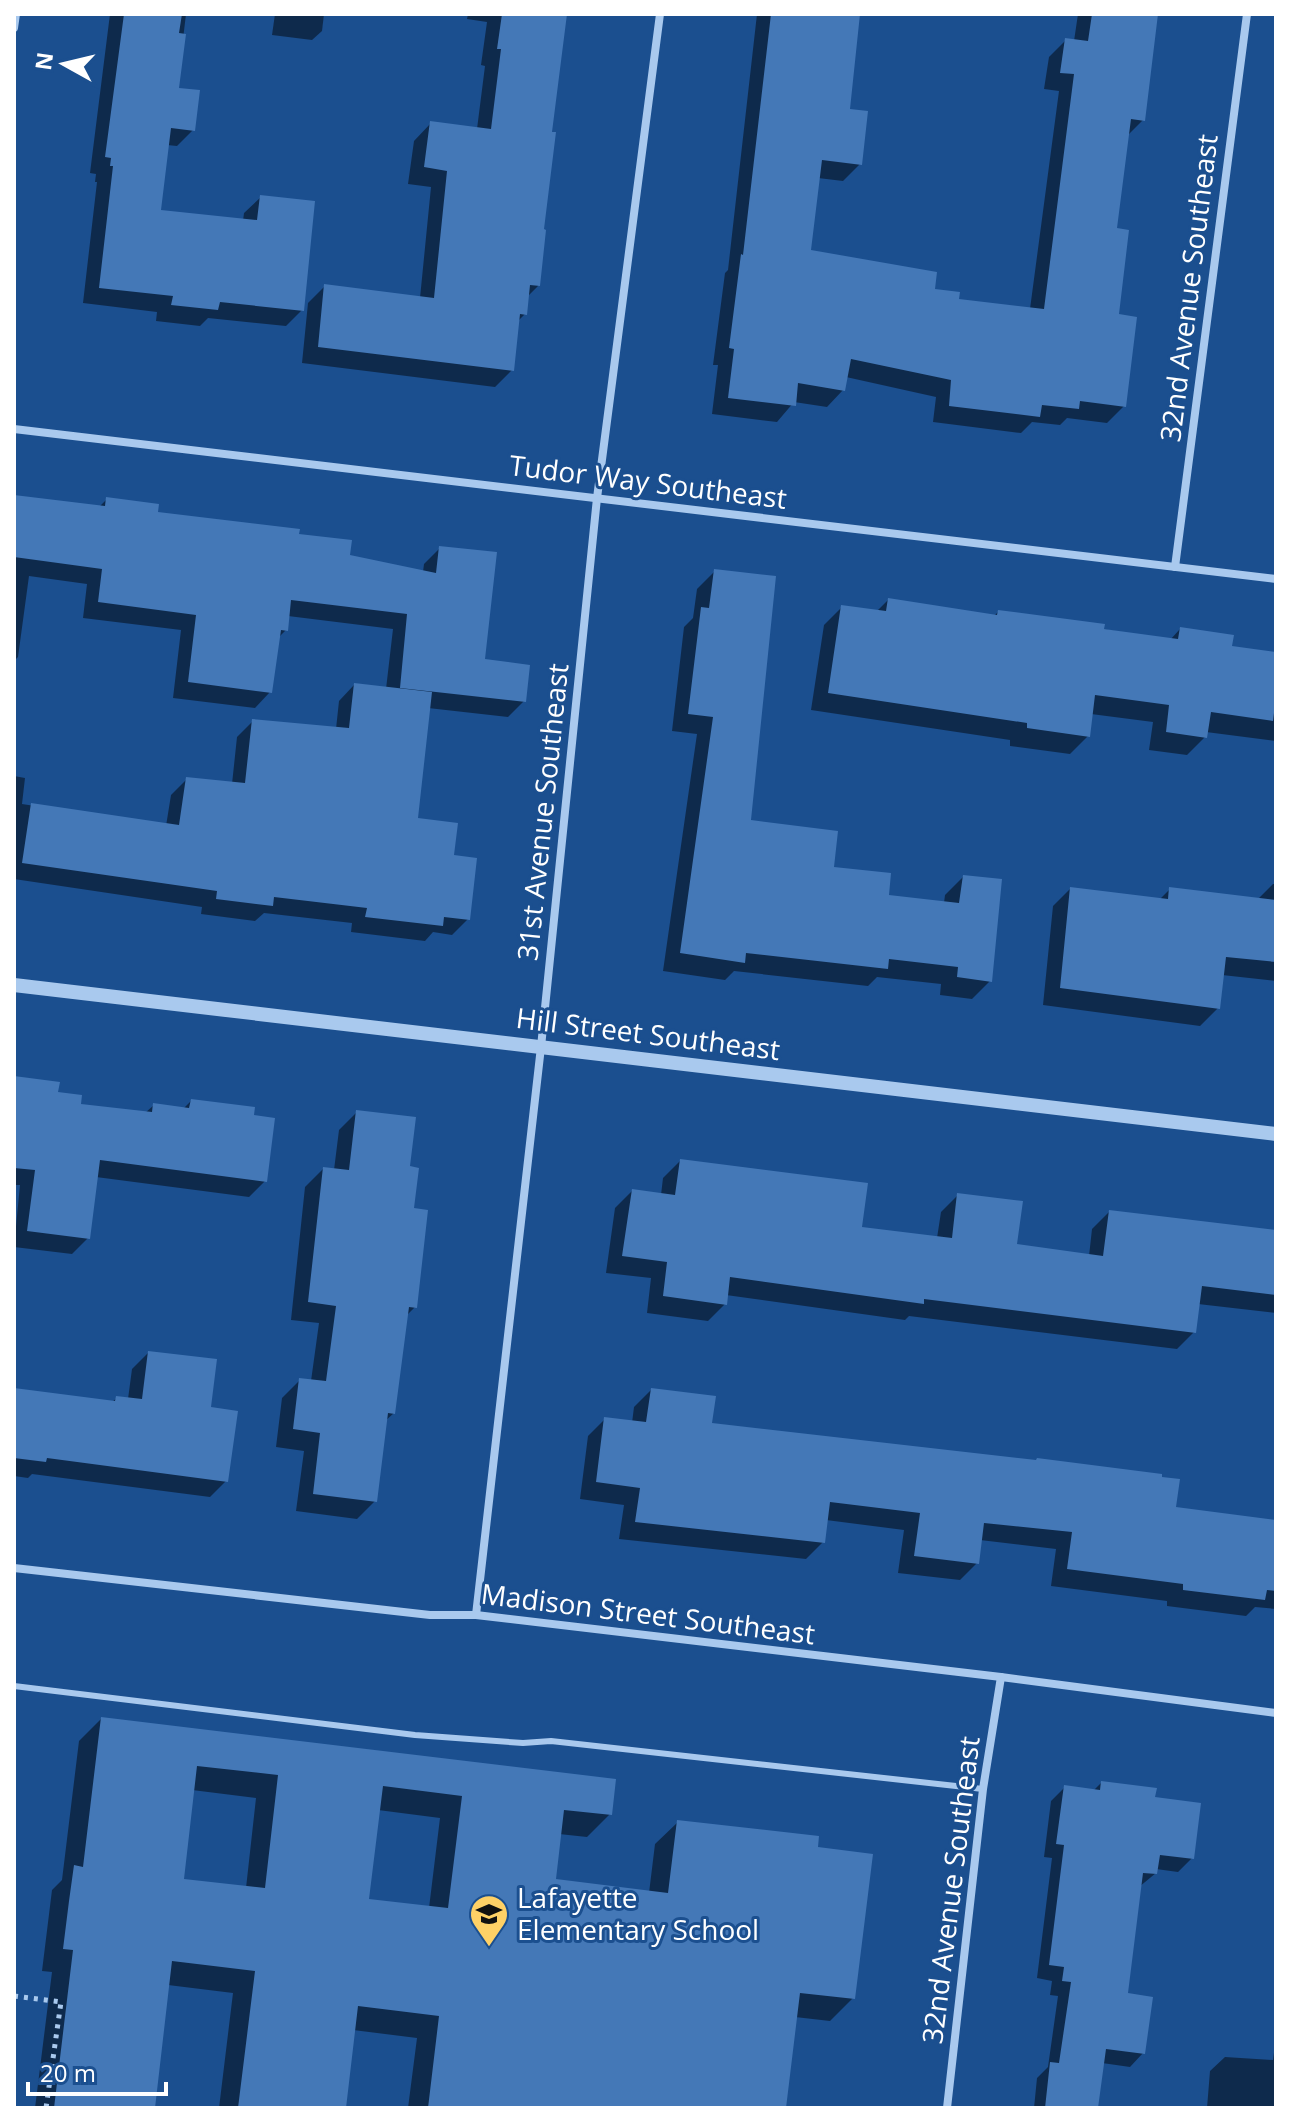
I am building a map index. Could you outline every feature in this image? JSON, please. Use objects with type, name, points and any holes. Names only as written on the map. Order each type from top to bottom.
[{"type":"street","points":[[14,28],[16,14]]},
{"type":"street","name":"31st Avenue Southeast","points":[[476,1615],[541,1047],[597,498],[660,14]]},
{"type":"street","name":"32nd Avenue Southeast","points":[[1175,567],[1247,14]]},
{"type":"street","name":"Tudor Way Southeast","points":[[14,429],[1276,579]]},
{"type":"street","name":"Hill Street Southeast","points":[[14,985],[1276,1134]]},
{"type":"street","name":"Madison Street Southeast","points":[[14,1568],[430,1615],[476,1615],[1276,1713]]},
{"type":"street","name":"32nd Avenue Southeast","points":[[947,2108],[983,1789],[1001,1677]]},
{"type":"lane","points":[[14,1686],[415,1735],[523,1743],[551,1741],[983,1789]]},
{"type":"path","points":[[14,1996],[61,2002],[46,2108]]},
{"type":"building","points":[[124,14],[182,14],[179,33],[186,34],[179,88],[200,90],[195,131],[171,128],[161,210],[257,220],[260,195],[315,201],[304,311],[220,302],[218,310],[171,305],[173,296],[99,288],[113,166],[110,166],[111,158],[105,157]]},
{"type":"building","points":[[502,14],[567,14],[552,132],[556,132],[540,286],[530,285],[527,315],[520,314],[514,371],[318,347],[324,284],[434,298],[447,171],[424,167],[430,121],[491,129]]},
{"type":"building","points":[[771,14],[860,14],[850,109],[868,111],[862,165],[822,160],[811,250],[937,272],[935,289],[960,292],[959,299],[1044,309],[1074,74],[1060,73],[1065,38],[1088,41],[1092,14],[1158,14],[1145,121],[1131,119],[1117,228],[1129,230],[1119,314],[1137,317],[1126,407],[1080,401],[1079,409],[1042,405],[1040,417],[949,406],[951,380],[851,359],[845,391],[798,383],[796,406],[728,398],[734,349],[729,348]]},
{"type":"building","points":[[14,495],[105,506],[106,497],[159,504],[158,512],[300,529],[299,534],[352,540],[350,555],[436,573],[439,546],[497,552],[485,659],[530,665],[526,702],[400,688],[407,614],[291,600],[288,631],[281,630],[272,693],[188,682],[196,615],[98,602],[102,569],[14,557]]},
{"type":"building","points":[[714,569],[776,576],[751,820],[838,831],[834,867],[891,873],[889,895],[959,903],[963,875],[1002,879],[992,982],[957,977],[958,967],[889,959],[888,969],[746,953],[745,963],[680,953],[713,717],[688,714],[701,607],[709,608]]},
{"type":"building","points":[[888,598],[997,615],[998,610],[1105,624],[1104,629],[1178,639],[1180,627],[1234,635],[1232,646],[1276,652],[1273,721],[1211,712],[1207,738],[1166,732],[1169,705],[1095,695],[1090,737],[1027,728],[1027,723],[828,693],[841,605],[886,611]]},
{"type":"building","points":[[354,683],[432,692],[418,818],[458,823],[454,855],[477,858],[470,920],[444,917],[443,926],[365,917],[367,908],[274,897],[273,906],[216,899],[217,891],[22,863],[31,803],[179,825],[186,777],[245,783],[252,719],[349,728]]},
{"type":"building","points":[[1070,887],[1168,899],[1169,887],[1276,900],[1276,962],[1226,957],[1220,1009],[1060,988]]},
{"type":"building","points":[[14,1076],[60,1082],[58,1092],[82,1095],[81,1104],[152,1112],[153,1103],[189,1108],[191,1099],[255,1107],[254,1115],[275,1118],[267,1182],[100,1160],[90,1239],[27,1231],[35,1170],[14,1168]]},
{"type":"building","points":[[356,1110],[416,1117],[410,1166],[419,1168],[414,1208],[428,1210],[417,1308],[409,1307],[395,1414],[388,1413],[377,1502],[313,1494],[320,1433],[293,1429],[299,1378],[326,1381],[336,1306],[308,1302],[323,1167],[349,1170]]},
{"type":"building","points":[[680,1159],[868,1183],[862,1227],[952,1238],[957,1193],[1023,1201],[1017,1244],[1103,1256],[1109,1210],[1276,1230],[1276,1295],[1202,1286],[1196,1333],[924,1299],[924,1304],[730,1277],[727,1305],[663,1296],[667,1262],[622,1256],[632,1189],[675,1195]]},
{"type":"building","points":[[148,1351],[217,1359],[211,1407],[238,1411],[228,1482],[47,1458],[46,1462],[14,1458],[14,1388],[115,1401],[116,1396],[142,1399]]},
{"type":"building","points":[[651,1388],[716,1396],[712,1423],[1037,1458],[1180,1479],[1176,1507],[1276,1520],[1276,1591],[1267,1590],[1265,1600],[1183,1590],[1183,1584],[1067,1569],[1072,1532],[984,1523],[979,1564],[914,1556],[920,1513],[830,1502],[825,1543],[635,1522],[640,1488],[596,1482],[604,1417],[646,1422]]},
{"type":"building","points":[[101,1717],[616,1779],[612,1815],[564,1810],[556,1879],[668,1893],[677,1820],[819,1836],[818,1847],[873,1854],[855,1999],[800,1993],[786,2108],[428,2108],[439,2016],[358,2006],[346,2108],[238,2108],[255,1971],[172,1961],[155,2108],[54,2108],[73,1950],[63,1949],[74,1865],[83,1867]],"holes":[[[197,1766],[278,1775],[265,1888],[184,1879]],[[383,1786],[462,1796],[448,1908],[369,1899]]]},
{"type":"building","points":[[1101,1781],[1157,1788],[1155,1797],[1201,1803],[1194,1859],[1160,1855],[1157,1874],[1143,1873],[1128,1993],[1153,1997],[1145,2054],[1106,2049],[1098,2108],[1045,2108],[1050,2062],[1059,2063],[1071,1982],[1062,1981],[1064,1967],[1049,1965],[1064,1845],[1056,1844],[1064,1785],[1100,1790]]},
{"type":"place","name":"Lafayette Elementary School","points":[[489,1948]]}]
